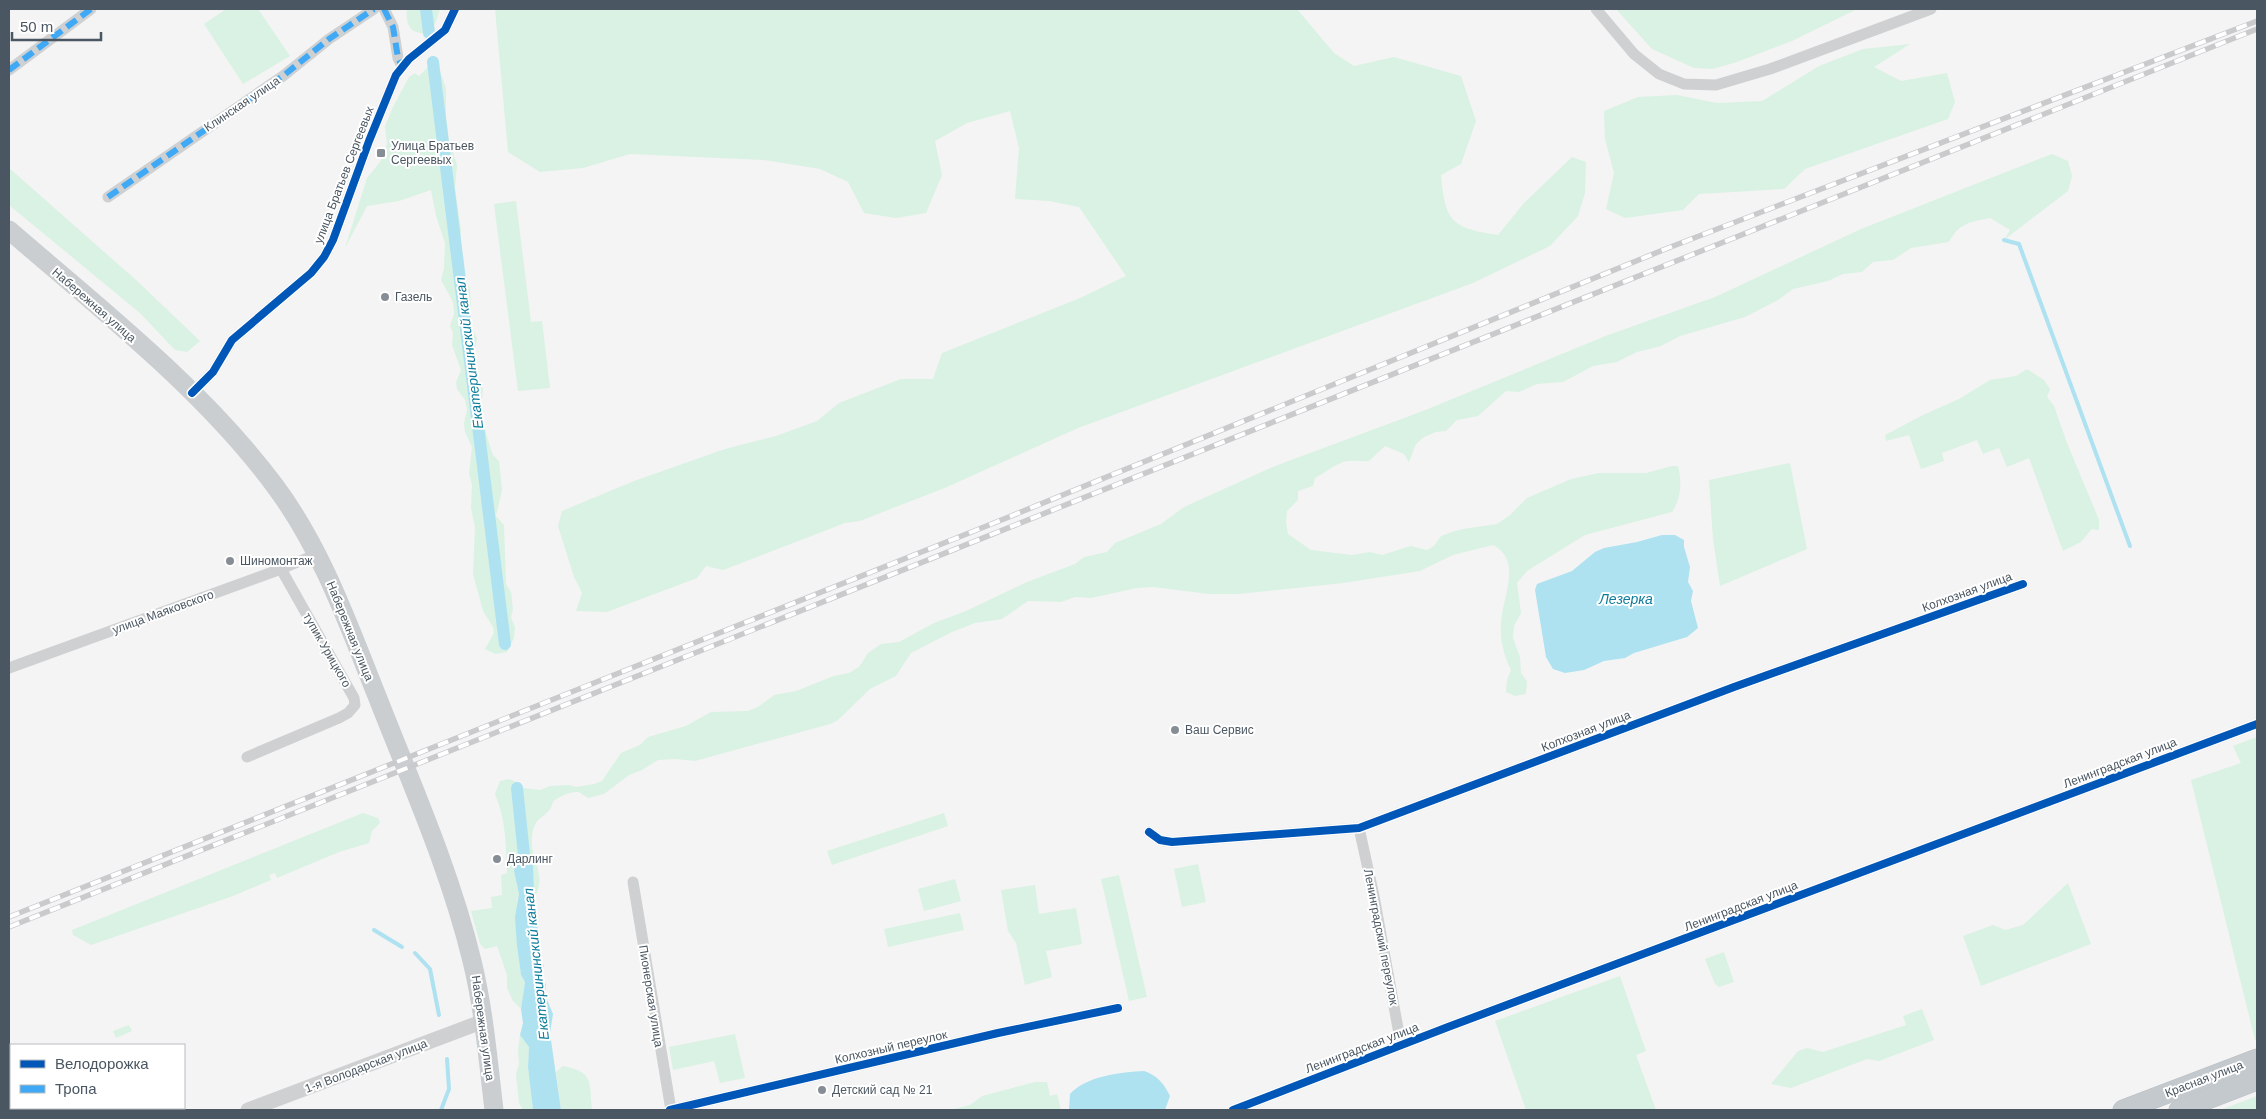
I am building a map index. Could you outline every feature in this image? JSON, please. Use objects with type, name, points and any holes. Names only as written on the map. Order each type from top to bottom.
[{"type":"highway","name":"Красная улица","points":[[2123,1110],[2257,1059]]},
{"type":"highway","name":"Красная улица","points":[[2179,1110],[2257,1080]]},
{"type":"main road","name":"Набережная улица","points":[[9,230],[192,393],[242,446],[270,480],[317,554],[333,586],[439,855],[472,960],[484,1021],[494,1110]]},
{"type":"street","points":[[9,70],[91,9]]},
{"type":"street","name":"Клинская улица","points":[[108,197],[283,76],[329,39],[374,9]]},
{"type":"street","points":[[384,9],[393,27],[398,58],[402,66]]},
{"type":"street","name":"улица Братьев Сергеевых","points":[[192,393],[213,372],[232,340],[311,273],[324,257],[344,212],[384,102],[402,66],[416,52],[437,38],[449,25],[455,9]]},
{"type":"street","points":[[1596,9],[1634,54],[1659,74],[1684,84],[1716,85],[1770,68],[1931,9]]},
{"type":"street","name":"улица Маяковского","points":[[9,668],[281,569],[317,554]]},
{"type":"street","name":"тупик Урицкого","points":[[247,758],[339,718],[348,713],[355,705],[354,698],[281,569]]},
{"type":"street","name":"Колхозная улица","points":[[1149,832],[1160,840],[1172,842],[1359,828],[1734,687],[2023,584]]},
{"type":"street","name":"Ленинградская улица","points":[[1233,1110],[1401,1045],[2257,724]]},
{"type":"street","name":"Ленинградский переулок","points":[[1359,828],[1374,896],[1401,1045]]},
{"type":"street","name":"Пионерская улица","points":[[633,882],[671,1110]]},
{"type":"street","name":"Колхозный переулок","points":[[671,1110],[998,1033],[1118,1008]]},
{"type":"street","name":"1-я Володарская улица","points":[[248,1110],[484,1021]]},
{"type":"green space","points":[[226,9],[258,9],[290,56],[243,84],[204,24]]},
{"type":"green space","points":[[407,9],[440,9],[436,22],[429,33],[423,33],[414,31],[408,25]]},
{"type":"green space","points":[[495,9],[1297,9],[1334,53],[1354,66],[1394,57],[1461,76],[1476,121],[1461,164],[1441,175],[1445,203],[1449,213],[1461,225],[1470,229],[1498,235],[1524,203],[1572,157],[1586,162],[1585,193],[1578,216],[1550,246],[1473,283],[1078,428],[947,487],[860,521],[845,523],[723,570],[706,566],[697,578],[607,612],[576,611],[582,593],[574,577],[558,526],[562,511],[634,481],[725,449],[776,436],[817,421],[839,403],[901,379],[933,379],[942,353],[1080,298],[1126,276],[1079,207],[1049,201],[1015,199],[1019,148],[1010,111],[967,123],[935,141],[942,175],[926,213],[896,218],[864,213],[848,182],[820,169],[764,160],[630,154],[583,168],[540,172],[508,152]]},
{"type":"green space","points":[[1616,9],[1857,9],[1792,41],[1734,63],[1712,69],[1694,68],[1652,49]]},
{"type":"green space","points":[[1910,44],[1874,67],[1901,81],[1947,73],[1955,102],[1948,119],[1805,169],[1784,189],[1699,194],[1683,210],[1625,218],[1606,209],[1614,173],[1605,139],[1604,111],[1638,97],[1677,95],[1717,103],[1762,101],[1819,66],[1863,49]]},
{"type":"green space","points":[[433,62],[437,63],[446,88],[446,117],[449,140],[457,165],[455,188],[461,230],[460,247],[464,275],[470,289],[469,322],[477,338],[473,360],[475,373],[483,388],[481,411],[493,455],[499,461],[502,490],[496,516],[504,525],[506,584],[511,592],[513,609],[511,618],[515,627],[514,638],[507,652],[495,654],[485,649],[494,633],[493,627],[483,611],[473,574],[475,527],[471,508],[472,485],[469,474],[472,447],[465,432],[464,423],[467,410],[465,400],[457,389],[456,382],[461,370],[452,345],[453,333],[450,326],[454,314],[453,302],[441,280],[444,268],[445,243],[436,216],[431,190],[399,201],[367,206],[345,248],[367,178],[380,162],[387,144],[385,126],[393,107],[409,77],[415,73],[419,76]]},
{"type":"green space","points":[[2052,154],[2068,161],[2072,176],[2068,191],[2004,240],[2010,230],[1990,218],[1971,222],[1961,227],[1949,242],[1911,248],[1893,260],[1873,262],[1862,272],[1843,274],[1828,281],[1793,289],[1778,300],[1745,317],[1680,336],[1661,346],[1637,352],[1617,362],[1593,366],[1563,382],[1537,384],[1519,392],[1506,391],[1478,416],[1457,420],[1446,431],[1436,432],[1424,437],[1416,444],[1409,462],[1404,454],[1385,446],[1369,461],[1341,463],[1315,478],[1313,486],[1298,491],[1298,500],[1287,511],[1288,534],[1311,550],[1352,555],[1370,552],[1382,555],[1411,546],[1427,550],[1434,546],[1441,536],[1463,529],[1497,524],[1510,515],[1527,498],[1571,479],[1599,473],[1646,473],[1678,466],[1680,490],[1672,512],[1585,535],[1527,571],[1517,583],[1521,613],[1514,626],[1513,638],[1520,657],[1521,673],[1527,681],[1526,694],[1515,696],[1506,692],[1507,680],[1511,670],[1503,648],[1501,625],[1509,581],[1509,570],[1502,552],[1493,545],[1453,555],[1420,571],[1343,583],[1239,594],[1209,594],[1153,587],[1137,588],[1091,598],[1075,597],[1061,602],[1028,601],[1002,619],[975,623],[952,632],[911,653],[896,676],[870,689],[838,720],[830,724],[695,761],[658,760],[642,770],[629,775],[604,794],[588,798],[579,792],[575,792],[558,798],[553,802],[547,813],[536,822],[533,831],[532,846],[538,869],[539,885],[531,903],[534,894],[514,871],[519,894],[517,903],[517,946],[521,975],[525,982],[521,1009],[513,1001],[507,988],[507,975],[497,946],[485,949],[480,944],[471,911],[492,908],[491,897],[502,895],[501,875],[507,873],[503,823],[495,794],[500,781],[509,779],[524,788],[540,790],[550,786],[569,785],[576,787],[602,781],[621,753],[640,745],[648,737],[686,726],[711,712],[748,711],[758,707],[774,695],[796,691],[834,676],[849,673],[859,667],[868,653],[881,644],[899,642],[934,623],[966,611],[1027,582],[1075,564],[1084,557],[1107,552],[1115,543],[1161,524],[1184,507],[1275,466],[1423,411],[1608,335],[1715,297],[1861,229]]},
{"type":"green space","points":[[9,168],[136,280],[200,341],[187,352],[175,350],[140,313],[9,205]]},
{"type":"green space","points":[[516,201],[531,322],[542,321],[550,388],[518,391],[494,204]]},
{"type":"green space","points":[[2027,369],[2044,380],[2050,389],[2047,397],[2054,406],[2099,520],[2099,530],[2092,529],[2081,542],[2063,551],[2029,458],[2007,467],[1999,448],[1983,454],[1977,440],[1942,453],[1944,461],[1921,469],[1909,435],[1886,441],[1885,435],[1959,399],[1990,380],[2016,376]]},
{"type":"green space","points":[[1790,463],[1807,549],[1720,586],[1713,539],[1709,480]]},
{"type":"green space","points":[[2257,737],[2257,1039],[2255,1040],[2191,780],[2241,763],[2233,746]]},
{"type":"green space","points":[[363,813],[378,818],[380,823],[372,831],[369,843],[339,852],[277,878],[275,873],[269,875],[271,880],[233,896],[91,945],[73,935],[72,930]]},
{"type":"green space","points":[[944,813],[948,826],[832,865],[827,851]]},
{"type":"green space","points":[[1198,864],[1206,902],[1182,907],[1174,869]]},
{"type":"green space","points":[[1119,875],[1147,997],[1129,1001],[1101,879]]},
{"type":"green space","points":[[955,879],[961,901],[924,911],[918,889]]},
{"type":"green space","points":[[2068,883],[2091,944],[1981,986],[1963,936],[1993,925],[2005,930],[2023,925]]},
{"type":"green space","points":[[1035,885],[1039,914],[1076,908],[1082,944],[1046,951],[1052,977],[1025,985],[1016,943],[1008,931],[1001,890]]},
{"type":"green space","points":[[960,913],[964,930],[888,947],[884,929]]},
{"type":"green space","points":[[1724,952],[1734,982],[1719,987],[1715,984],[1705,959]]},
{"type":"green space","points":[[1620,976],[1646,1051],[1636,1055],[1656,1110],[1526,1110],[1495,1021]]},
{"type":"green space","points":[[1922,1009],[1934,1040],[1879,1061],[1867,1059],[1791,1088],[1771,1084],[1798,1051],[1807,1048],[1823,1052],[1906,1025],[1903,1016]]},
{"type":"green space","points":[[129,1025],[132,1031],[116,1038],[113,1031]]},
{"type":"green space","points":[[735,1034],[745,1078],[720,1083],[714,1061],[673,1070],[669,1047]]},
{"type":"green space","points":[[520,1035],[529,1047],[528,1067],[533,1110],[523,1110],[519,1103],[516,1074],[519,1064]]},
{"type":"green space","points":[[563,1066],[585,1075],[590,1086],[592,1110],[561,1110],[556,1072]]},
{"type":"green space","points":[[1035,1082],[1047,1082],[1050,1096],[1057,1094],[1061,1110],[954,1109],[970,1105],[982,1096]]},
{"type":"green space","points":[[2257,1096],[2257,1110],[2220,1110]]},
{"type":"water","name":"Лезерка","points":[[1662,535],[1675,535],[1684,540],[1684,547],[1690,567],[1688,582],[1693,591],[1691,601],[1698,628],[1687,637],[1634,653],[1625,658],[1604,661],[1584,670],[1565,673],[1553,669],[1546,657],[1535,590],[1537,584],[1572,571],[1595,552],[1604,548]]},
{"type":"water","points":[[521,859],[528,861],[533,866],[534,894],[529,908],[532,951],[544,965],[541,974],[546,985],[545,995],[553,1014],[550,1033],[561,1110],[533,1110],[528,1067],[529,1047],[520,1035],[523,1023],[521,1009],[525,982],[521,975],[517,946],[515,917],[519,894],[514,871],[516,864]]},
{"type":"water","points":[[1144,1071],[1163,1084],[1168,1092],[1170,1096],[1165,1110],[1069,1110],[1070,1094],[1085,1083],[1104,1076]]},
{"type":"waterway","name":"Екатерининский канал","points":[[426,9],[429,33]]},
{"type":"waterway","name":"Екатерининский канал","points":[[433,62],[505,644]]},
{"type":"waterway","points":[[2004,240],[2019,244],[2130,546]]},
{"type":"waterway","name":"Екатерининский канал","points":[[517,788],[536,969]]},
{"type":"waterway","points":[[374,930],[402,947]]},
{"type":"waterway","points":[[415,953],[430,969],[439,1015]]},
{"type":"waterway","points":[[441,1110],[449,1089],[447,1059]]},
{"type":"railway","points":[[9,917],[994,523],[1668,248],[2257,21]]},
{"type":"railway","points":[[9,927],[2257,29]]},
{"type":"marked path","points":[[9,70],[91,9]]},
{"type":"marked path","points":[[108,197],[283,76],[329,39],[374,9]]},
{"type":"marked path","points":[[384,9],[393,27],[398,58],[402,66]]},
{"type":"cycle path","points":[[192,393],[213,372],[232,340],[311,273],[324,257],[333,240],[369,141],[396,75],[409,59],[445,30],[455,9]]},
{"type":"cycle path","points":[[1149,832],[1160,840],[1172,842],[1359,828],[1734,687],[2023,584]]},
{"type":"cycle path","points":[[1233,1110],[1448,1027],[2257,724]]},
{"type":"cycle path","points":[[670,1110],[998,1033],[1118,1008]]},
{"type":"place","name":"Улица Братьев Сергеевых","points":[[381,153]]},
{"type":"place","name":"Газель","points":[[385,297]]},
{"type":"place","name":"Шиномонтаж","points":[[230,561]]},
{"type":"place","name":"Ваш Сервис","points":[[1175,730]]},
{"type":"place","name":"Дарлинг","points":[[497,859]]},
{"type":"place","name":"Детский сад № 21","points":[[822,1090]]}]
